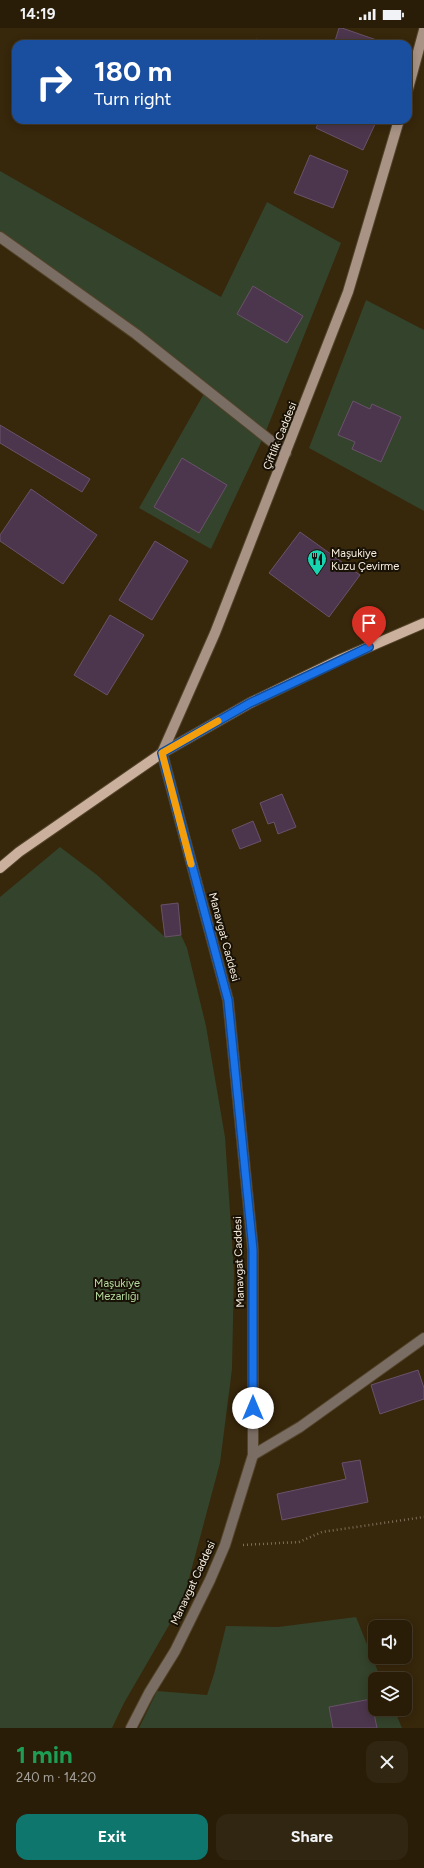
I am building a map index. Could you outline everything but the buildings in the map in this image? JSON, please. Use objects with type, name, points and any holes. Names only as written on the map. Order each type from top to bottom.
[{"type":"main road","points":[[0,868],[19,852],[162,753],[257,700],[341,658],[424,623]]},
{"type":"street","points":[[412,74],[424,30]]},
{"type":"street","name":"Çiftlik Caddesi","points":[[162,753],[215,633],[348,292],[398,124]]},
{"type":"street","points":[[0,237],[136,334],[286,453]]},
{"type":"street","name":"Manavgat Caddesi","points":[[131,1728],[149,1693],[175,1652],[225,1545],[253,1455],[253,1250],[228,1000],[162,753]]},
{"type":"street","points":[[253,1455],[300,1427],[424,1338]]},
{"type":"path","points":[[225,1545],[299,1542],[322,1532],[424,1517]]},
{"type":"green space","points":[[0,171],[221,297],[267,202],[341,243],[264,436],[211,549],[139,508],[206,390],[0,237]]},
{"type":"green space","points":[[366,300],[424,330],[424,511],[309,448]]},
{"type":"green space","name":"Maşukiye Mezarlığı","points":[[60,847],[97,875],[165,937],[181,935],[187,948],[206,1026],[225,1137],[234,1272],[232,1369],[220,1463],[183,1601],[124,1703],[112,1728],[0,1728],[0,897]]},
{"type":"green space","points":[[356,1617],[368,1647],[368,1664],[375,1664],[378,1672],[368,1672],[368,1716],[397,1716],[402,1728],[139,1728],[157,1691],[207,1695],[226,1626],[278,1627]]},
{"type":"slow traffic","points":[[191,864],[162,753],[218,721]]},
{"type":"place","name":"Maşukiye Kuzu Çevirme","points":[[317,576]]},
{"type":"route","points":[[253,1408],[253,1250],[228,1000],[162,753],[250,703],[341,658],[369,647]]}]
